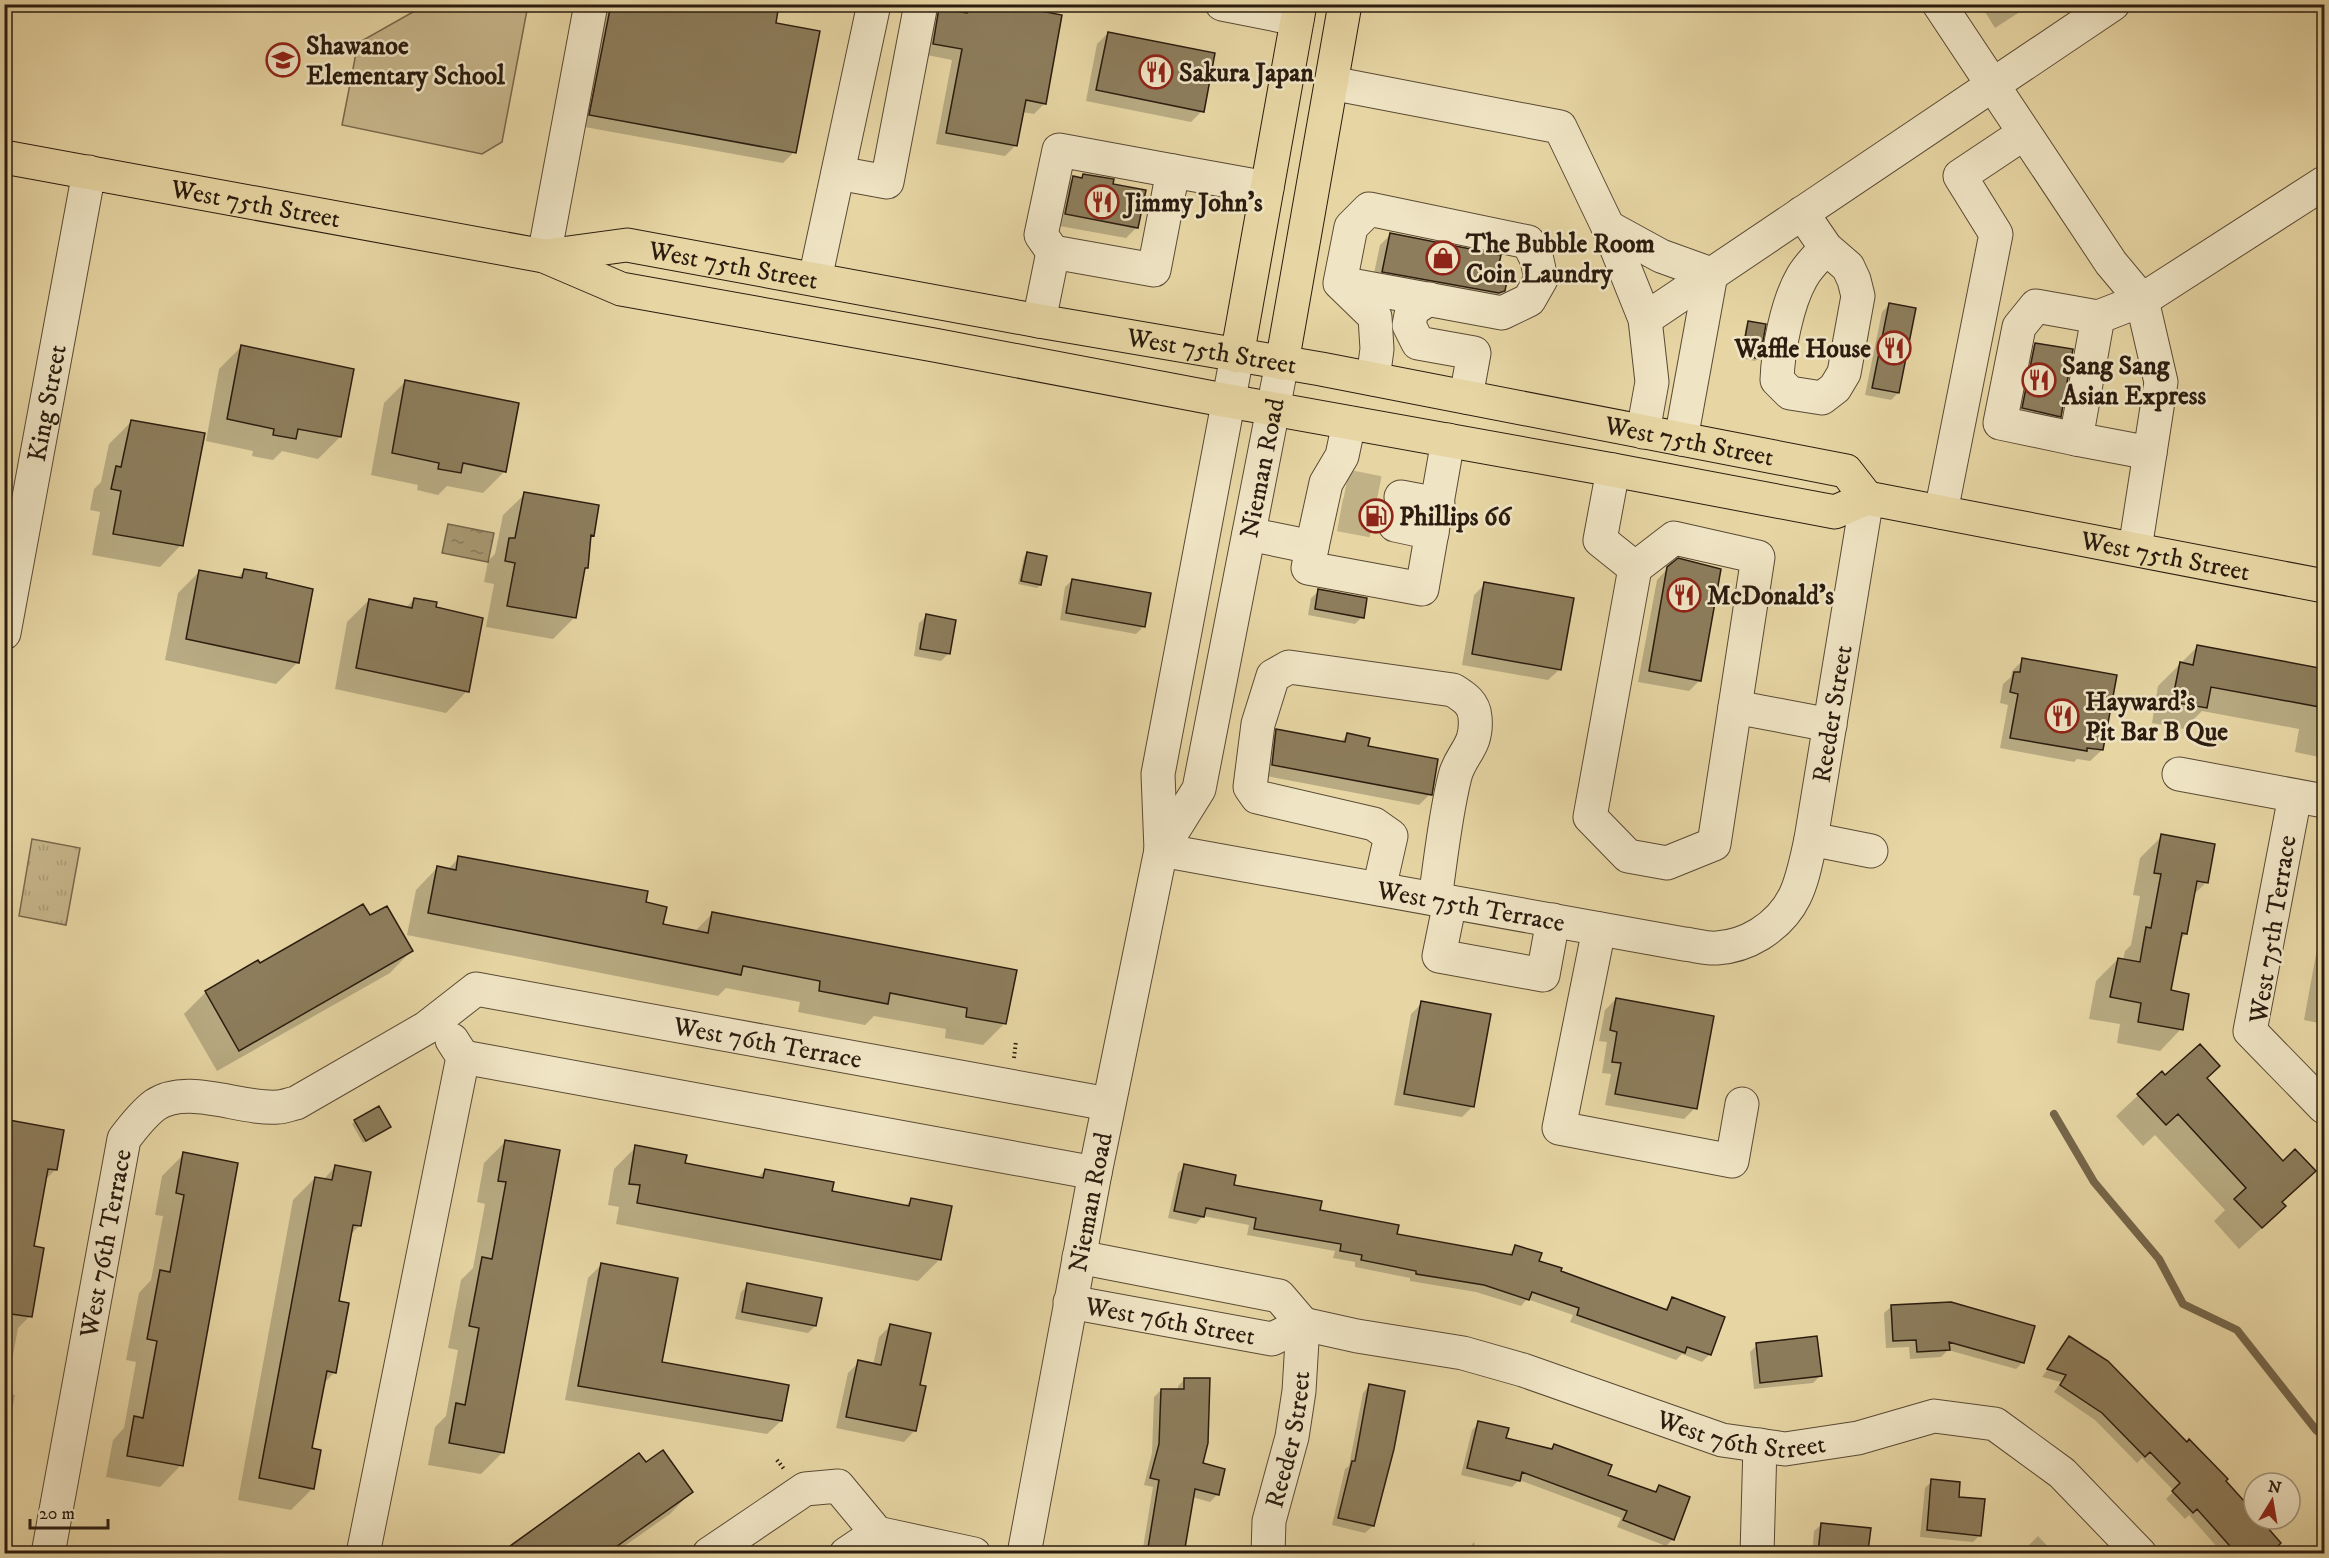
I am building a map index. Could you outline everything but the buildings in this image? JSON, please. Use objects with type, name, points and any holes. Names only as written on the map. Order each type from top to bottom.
[{"type":"main road","name":"Nieman Road","points":[[1282,363],[1345,4]]},
{"type":"main road","name":"Nieman Road","points":[[1237,356],[1298,12]]},
{"type":"main road","name":"West 75th Street","points":[[4,157],[544,256],[621,289],[1835,512],[1867,498],[2325,586]]},
{"type":"main road","name":"West 75th Street","points":[[544,256],[627,245],[1039,321],[1372,379],[1846,471],[1867,498]]},
{"type":"street","points":[[544,256],[591,4]]},
{"type":"street","points":[[815,279],[874,4]]},
{"type":"street","points":[[838,173],[887,183],[921,4]]},
{"type":"street","points":[[1222,4],[1298,12]]},
{"type":"street","points":[[1939,4],[1991,86],[2111,263],[2142,300],[2161,382],[2134,549]]},
{"type":"street","points":[[1645,319],[2113,4]]},
{"type":"street","points":[[1331,83],[1560,127],[1608,227],[1645,319],[1652,382],[1643,432]]},
{"type":"street","points":[[1941,512],[1996,234],[1960,176],[2023,134]]},
{"type":"street","points":[[1173,171],[1154,270],[1053,252],[1041,235],[1059,150],[1267,188]]},
{"type":"street","name":"King Street","points":[[4,633],[89,172]]},
{"type":"street","points":[[2150,453],[2000,423],[2019,327],[2036,306],[2098,317],[2142,300],[2325,183]]},
{"type":"street","points":[[1369,209],[1528,242],[1537,260],[1540,279],[1528,300],[1502,313],[1340,283],[1351,227],[1369,209]]},
{"type":"street","points":[[1802,213],[1826,248],[1848,267],[1858,296],[1844,373],[1835,388],[1822,398],[1790,393],[1777,380],[1778,354],[1793,298],[1802,276],[1826,248]]},
{"type":"street","points":[[1307,220],[1351,227]]},
{"type":"street","points":[[1608,227],[1661,256],[1711,274]]},
{"type":"street","points":[[1039,321],[1053,252]]},
{"type":"street","points":[[1681,439],[1711,274]]},
{"type":"street","points":[[1340,283],[1375,317],[1377,349],[1372,379]]},
{"type":"street","points":[[1429,299],[1412,310],[1409,324],[1418,343],[1474,353],[1466,397]]},
{"type":"street","points":[[2076,439],[2098,317]]},
{"type":"street","name":"Nieman Road","points":[[1024,1554],[1108,1104],[1161,850],[1158,774],[1237,356]]},
{"type":"street","name":"Nieman Road","points":[[1161,850],[1199,789],[1282,363]]},
{"type":"street","points":[[1349,423],[1333,499],[1312,547],[1308,568],[1422,589],[1448,440]]},
{"type":"street","points":[[1613,470],[1600,540],[1635,568]]},
{"type":"street","name":"Reeder Street","points":[[1777,924],[1792,904],[1803,876],[1811,839],[1867,498]]},
{"type":"street","points":[[1398,511],[1435,518]]},
{"type":"street","points":[[1249,534],[1312,547]]},
{"type":"street","points":[[1674,538],[1758,557],[1714,844],[1667,864],[1628,856],[1590,817],[1635,568],[1674,538]]},
{"type":"street","points":[[1379,889],[1391,836],[1374,824],[1257,797],[1250,787],[1258,724],[1273,676],[1289,667],[1453,690],[1470,702],[1475,716],[1474,739],[1456,773],[1449,803],[1439,957],[1543,975],[1553,920]]},
{"type":"street","points":[[1735,707],[1830,725]]},
{"type":"street","points":[[2179,774],[2310,798]]},
{"type":"street","name":"West 75th Terrace","points":[[2310,798],[2250,1030],[2325,1107]]},
{"type":"street","points":[[1811,839],[1871,851]]},
{"type":"street","name":"West 75th Terrace","points":[[1161,850],[1716,948],[1745,943],[1777,924]]},
{"type":"street","points":[[1599,928],[1559,1128],[1732,1161],[1742,1104]]},
{"type":"street","name":"West 76th Terrace","points":[[48,1554],[124,1139],[156,1104],[175,1098],[195,1097],[252,1106],[278,1107],[296,1103],[426,1028],[477,989],[1108,1104]]},
{"type":"street","points":[[437,1019],[463,1057],[1095,1173]]},
{"type":"street","points":[[363,1554],[463,1057]]},
{"type":"street","name":"West 76th Street","points":[[1079,1257],[1279,1296],[1303,1324],[1357,1336],[1463,1353],[1523,1370],[1722,1440],[1785,1449],[1858,1438],[1934,1416],[1995,1424],[2062,1473],[2140,1554]]},
{"type":"street","name":"West 76th Street","points":[[1070,1302],[1272,1339],[1303,1324]]},
{"type":"street","name":"Reeder Street","points":[[1268,1554],[1269,1521],[1280,1486],[1294,1425],[1299,1391],[1303,1324]]},
{"type":"street","points":[[1757,1554],[1760,1445]]},
{"type":"street","points":[[710,1554],[806,1489],[838,1486],[877,1533],[974,1554]]},
{"type":"street","points":[[846,1554],[877,1533]]},
{"type":"green space","points":[[427,4],[528,5],[502,142],[482,154],[342,125],[358,43]]},
{"type":"green space","points":[[32,839],[80,848],[66,925],[19,916]]},
{"type":"water","points":[[448,524],[494,533],[488,562],[442,553]]},
{"type":"waterway","points":[[2054,1114],[2094,1182],[2159,1259],[2183,1304],[2237,1330],[2316,1430],[2324,1436]]},
{"type":"tunnel","points":[[1346,486],[1401,497]]},
{"type":"tunnel","points":[[1340,515],[1395,525]]},
{"type":"place","name":"Shawanoe Elementary School","points":[[283,60]]},
{"type":"place","name":"Sakura Japan","points":[[1156,72]]},
{"type":"place","name":"Jimmy John's","points":[[1102,202]]},
{"type":"place","name":"The Bubble Room Coin Laundry","points":[[1443,258]]},
{"type":"place","name":"Waffle House","points":[[1894,348]]},
{"type":"place","name":"Sang Sang Asian Express","points":[[2039,380]]},
{"type":"place","name":"Phillips 66","points":[[1376,516]]},
{"type":"place","name":"McDonald's","points":[[1684,595]]},
{"type":"place","name":"Hayward's Pit Bar B Que","points":[[2062,716]]}]
